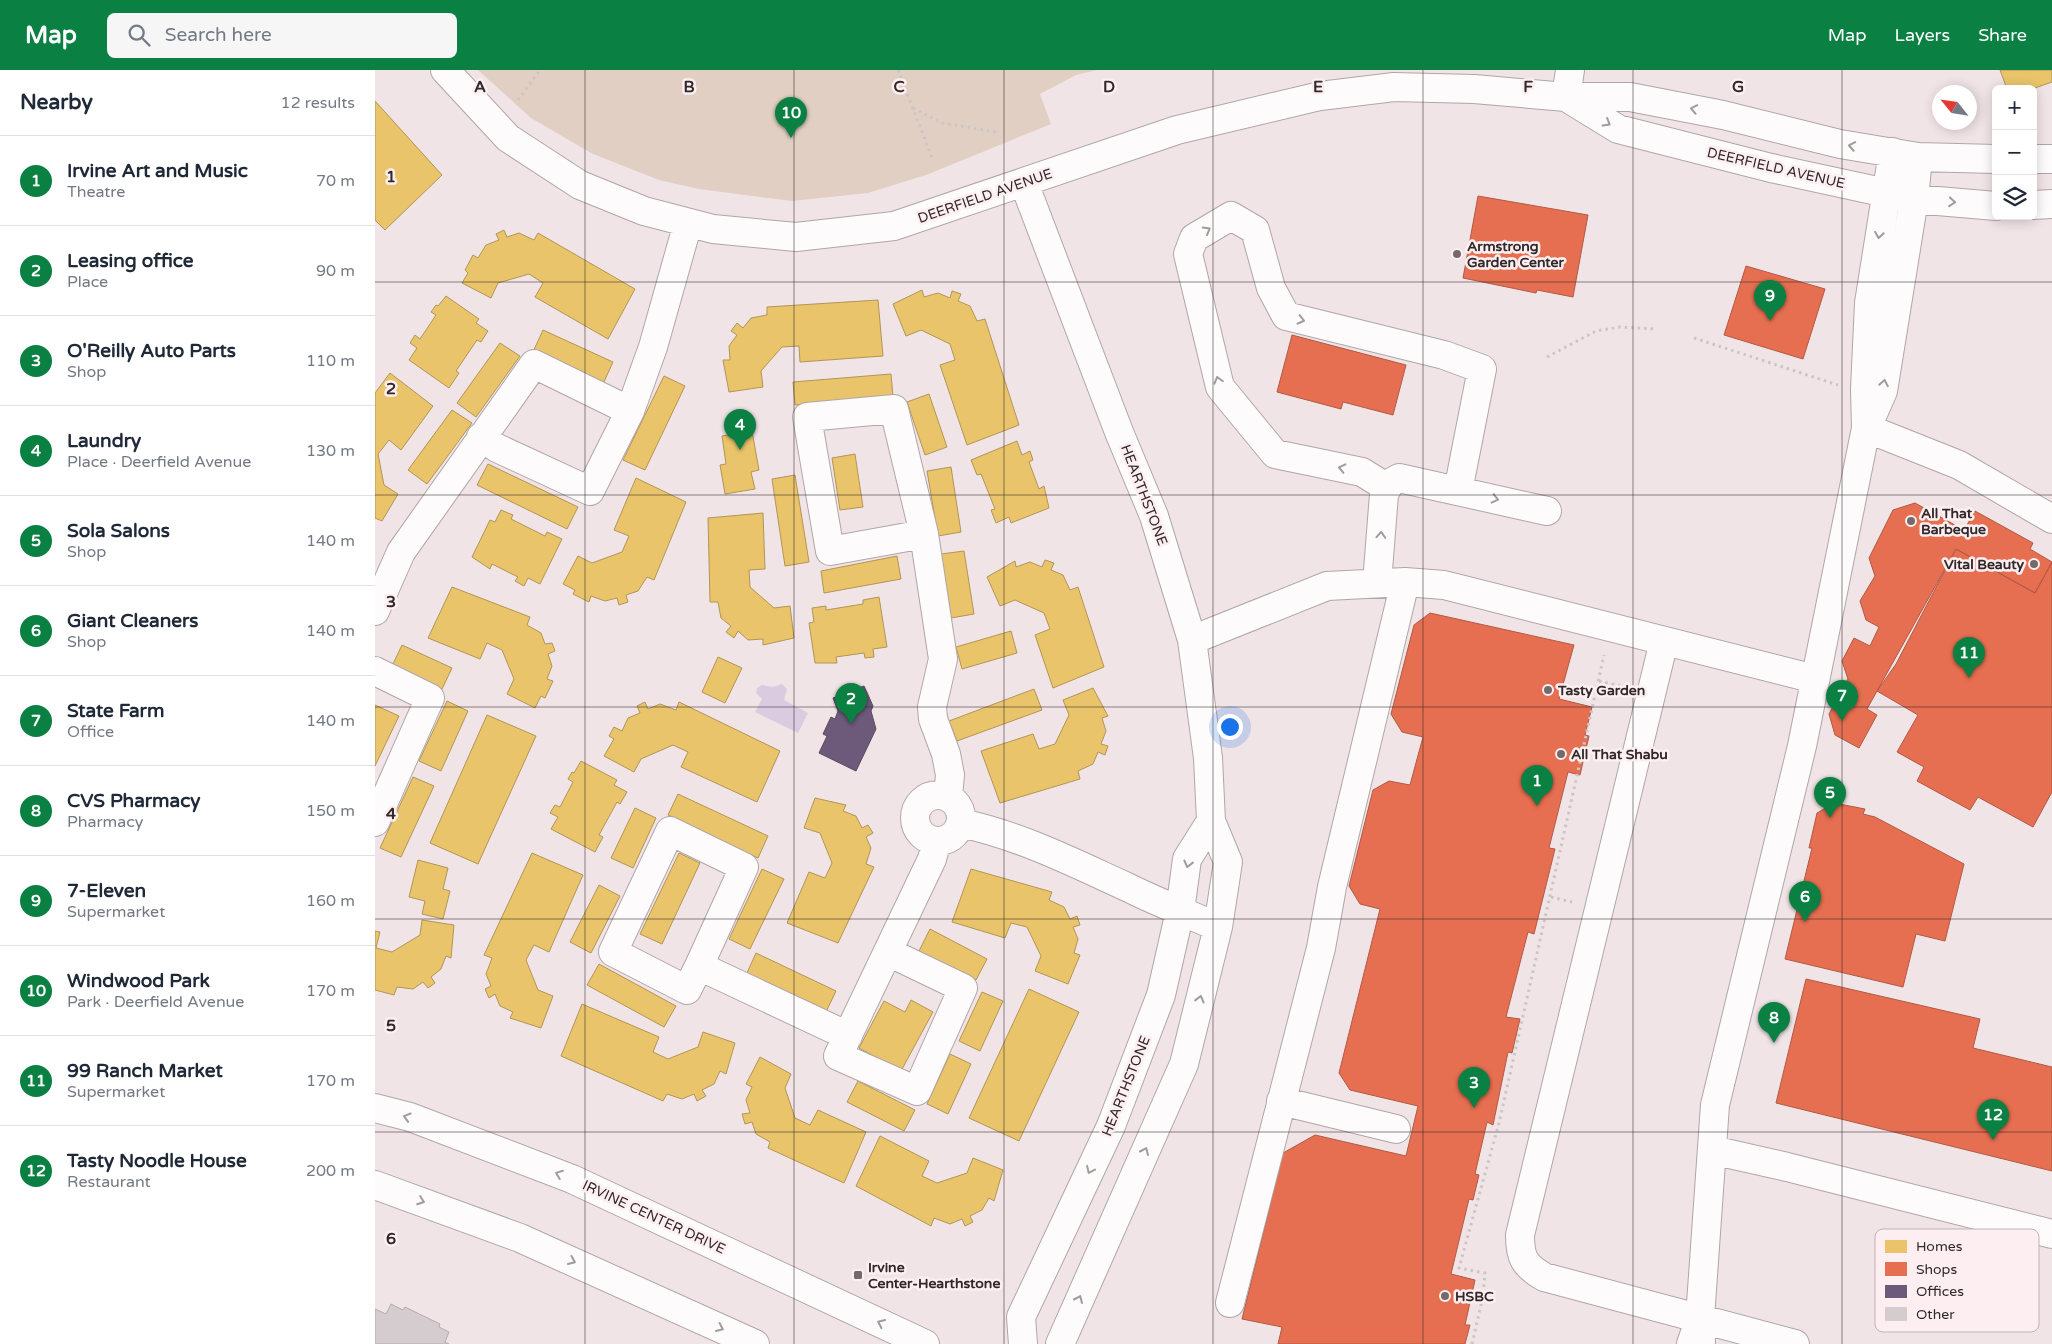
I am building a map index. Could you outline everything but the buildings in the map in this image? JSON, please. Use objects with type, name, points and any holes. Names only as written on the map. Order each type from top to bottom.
[{"type":"street","name":"DEERFIELD AVENUE","points":[[445,70],[508,138],[580,185],[644,211],[688,223],[713,229],[796,237],[894,226],[1177,130],[1319,96],[1394,87],[1474,90],[1566,97],[1630,97],[1723,115],[1840,144],[1905,155],[1992,159]]},
{"type":"street","points":[[1566,97],[1570,70]]},
{"type":"street","name":"DEERFIELD AVENUE","points":[[1566,97],[1619,129],[1771,168],[1914,198],[1992,206]]},
{"type":"street","points":[[1691,1344],[1701,1331],[1715,1105],[1787,812],[1866,428],[1865,389],[1869,303],[1886,192],[1905,155]]},
{"type":"street","points":[[1866,428],[1883,391],[1914,198],[1905,155]]},
{"type":"street","points":[[2037,159],[2052,160]]},
{"type":"street","name":"HEARTHSTONE","points":[[1024,182],[1119,432],[1154,516],[1192,640],[1208,758],[1211,821],[1228,862],[1218,927],[1183,1064],[1060,1344]]},
{"type":"street","points":[[2037,205],[2052,204]]},
{"type":"street","points":[[1386,487],[1362,472],[1275,454],[1220,387],[1188,254],[1194,238],[1231,216],[1255,230],[1271,288],[1286,316],[1444,355],[1482,369],[1457,491]]},
{"type":"street","points":[[481,438],[497,448],[590,491],[630,411],[653,348],[688,223]]},
{"type":"street","points":[[375,611],[401,552],[534,364],[630,411]]},
{"type":"street","points":[[924,534],[830,551],[807,417],[894,409],[924,534],[943,658],[940,677],[933,695],[933,719],[946,754],[949,775],[948,796]]},
{"type":"street","points":[[1866,428],[1959,465],[2052,519]]},
{"type":"street","points":[[1377,583],[1386,487],[1399,478],[1547,512]]},
{"type":"street","points":[[1192,640],[1327,586],[1405,582],[1444,585],[1815,679]]},
{"type":"street","points":[[1230,1303],[1321,948],[1332,887],[1405,582]]},
{"type":"street","points":[[1664,641],[1520,1235],[1520,1254],[1531,1269],[1544,1277],[1701,1331],[1795,1344]]},
{"type":"street","points":[[375,671],[430,698],[375,822]]},
{"type":"street","points":[[939,794],[948,796],[959,807],[961,823],[952,836],[937,841],[922,834],[917,828],[915,812],[924,799],[939,794]]},
{"type":"street","name":"HEARTHSTONE","points":[[1023,1344],[1021,1317],[1111,1126],[1161,995],[1179,911],[1187,859],[1211,821]]},
{"type":"street","points":[[961,823],[1004,834],[1059,854],[1179,911],[1218,927]]},
{"type":"street","points":[[670,830],[744,867],[699,966],[687,990],[613,952],[670,830]]},
{"type":"street","points":[[888,952],[963,988],[917,1091],[838,1056],[932,859],[937,841]]},
{"type":"street","points":[[699,966],[848,1036]]},
{"type":"street","points":[[1281,1101],[1396,1129]]},
{"type":"street","name":"IRVINE CENTER DRIVE","points":[[375,1108],[410,1117],[572,1179],[925,1344]]},
{"type":"street","points":[[1712,1150],[1787,1166],[2033,1229]]},
{"type":"street","points":[[375,1185],[520,1238],[755,1344]]},
{"type":"street","points":[[2039,1231],[2052,1234]]},
{"type":"path","points":[[518,100],[540,70]]},
{"type":"path","points":[[898,70],[933,160]]},
{"type":"path","points":[[912,108],[942,123],[996,132]]},
{"type":"path","points":[[1547,357],[1595,331],[1620,327],[1656,329]]},
{"type":"path","points":[[1694,338],[1844,388]]},
{"type":"path","points":[[1472,1344],[1483,1296],[1485,1273],[1459,1268],[1499,1123],[1604,655]]},
{"type":"shaded area","points":[[478,70],[1097,70],[1076,75],[1040,94],[1051,124],[926,175],[868,193],[792,201],[699,189],[659,180],[591,153],[531,118]]},
{"type":"shaded area","points":[[782,684],[787,689],[784,700],[808,713],[798,733],[755,712],[762,699],[756,693],[757,688],[762,685],[773,687]]},
{"type":"place","name":"Windwood Park","points":[[791,138]]},
{"type":"place","name":"Armstrong Garden Center","points":[[1457,254]]},
{"type":"place","name":"7-Eleven","points":[[1770,321]]},
{"type":"place","name":"Laundry","points":[[740,450]]},
{"type":"place","name":"All That Barbeque","points":[[1911,521]]},
{"type":"place","name":"Vital Beauty","points":[[2034,564]]},
{"type":"place","name":"99 Ranch Market","points":[[1969,678]]},
{"type":"place","name":"Tasty Garden","points":[[1548,690]]},
{"type":"place","name":"State Farm","points":[[1842,721]]},
{"type":"place","name":"Leasing office","points":[[851,724]]},
{"type":"place","name":"All That Shabu","points":[[1561,754]]},
{"type":"place","name":"Irvine Art and Music","points":[[1537,806]]},
{"type":"place","name":"Sola Salons","points":[[1830,818]]},
{"type":"place","name":"Giant Cleaners","points":[[1805,922]]},
{"type":"place","name":"CVS Pharmacy","points":[[1774,1043]]},
{"type":"place","name":"O'Reilly Auto Parts","points":[[1474,1108]]},
{"type":"place","name":"Tasty Noodle House","points":[[1993,1140]]},
{"type":"place","name":"Irvine Center-Hearthstone","points":[[858,1275]]},
{"type":"place","name":"HSBC","points":[[1445,1296]]}]
